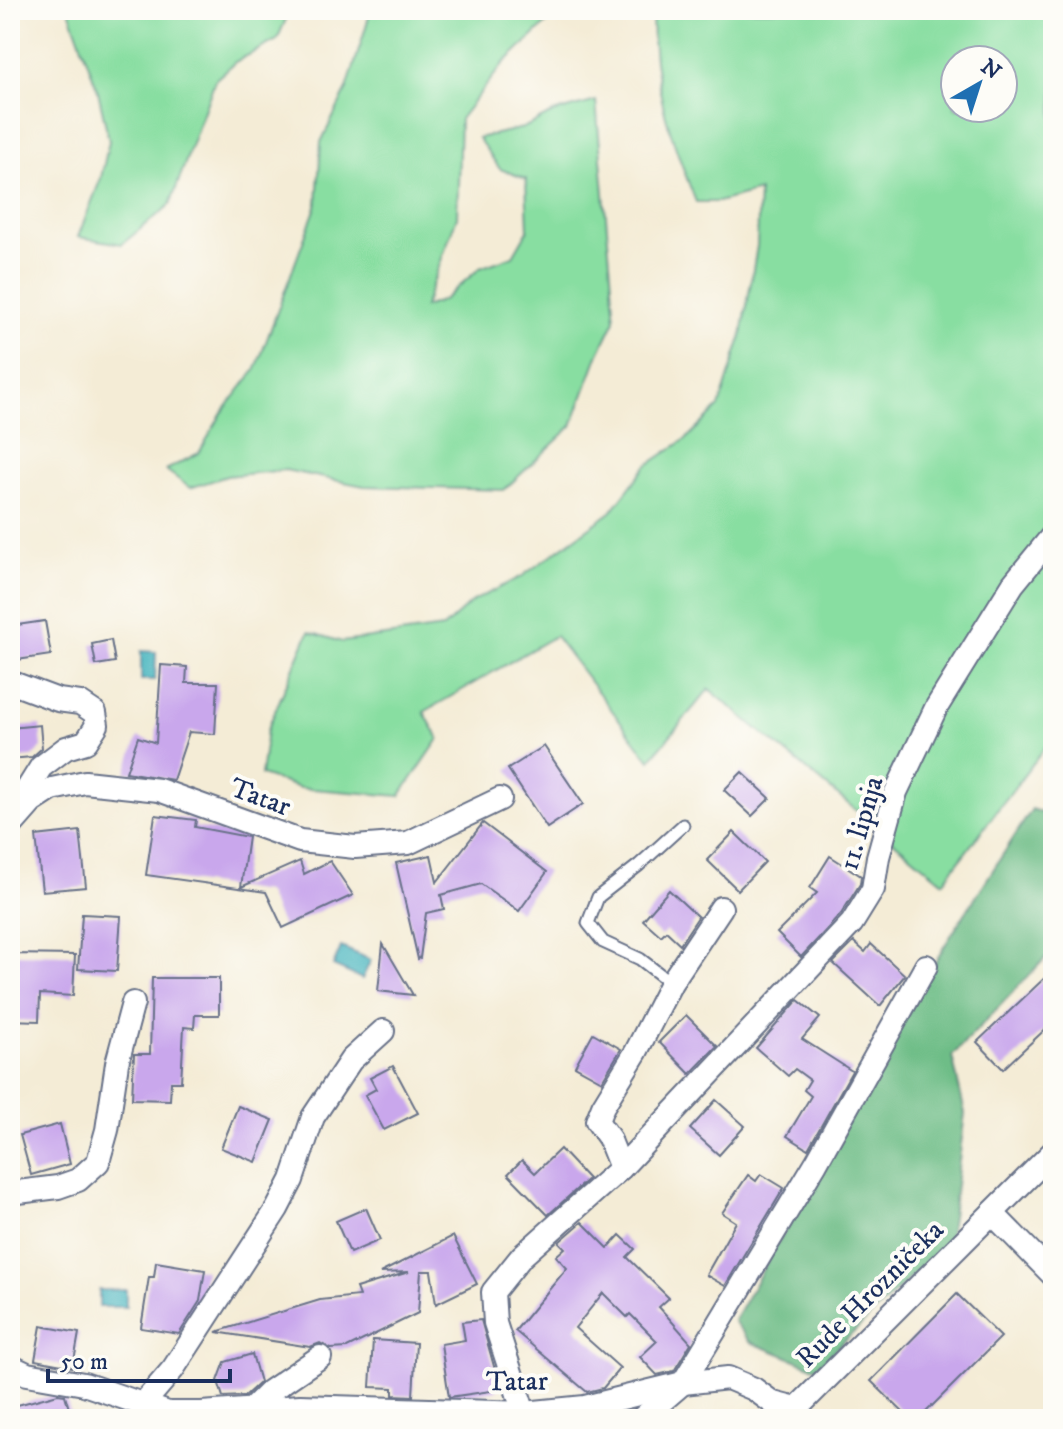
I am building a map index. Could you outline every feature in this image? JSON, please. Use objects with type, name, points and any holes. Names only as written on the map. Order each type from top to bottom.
[{"type":"street","name":"11. lipnja","points":[[524,1413],[495,1323],[493,1292],[522,1256],[621,1168],[852,923],[873,889],[878,857],[896,792],[936,708],[1013,584],[1053,535]]},
{"type":"street","points":[[10,682],[58,700],[80,703],[95,713],[97,725],[86,742],[66,748],[41,767],[10,816]]},
{"type":"street","name":"Tatar","points":[[10,827],[32,802],[52,789],[85,782],[159,790],[300,841],[355,847],[408,843],[500,799]]},
{"type":"street","points":[[621,1168],[609,1138],[597,1121],[671,983],[721,908]]},
{"type":"street","points":[[641,1419],[683,1383],[816,1163],[926,966]]},
{"type":"street","points":[[10,1193],[58,1187],[78,1180],[98,1162],[107,1130],[117,1063],[133,1003]]},
{"type":"street","points":[[143,1404],[173,1369],[277,1209],[292,1180],[313,1117],[351,1060],[383,1031]]},
{"type":"street","name":"Rude Hrozničeka","points":[[796,1414],[1053,1152]]},
{"type":"street","points":[[992,1213],[1053,1275]]},
{"type":"street","points":[[252,1409],[270,1391],[320,1357]]},
{"type":"street","name":"Tatar","points":[[10,1366],[27,1374],[84,1384],[168,1413],[381,1407],[524,1413],[585,1407],[683,1383],[728,1378],[754,1389],[796,1414]]},
{"type":"lane","points":[[671,983],[640,959],[603,942],[588,923],[598,897],[683,825]]},
{"type":"green space","points":[[69,10],[290,10],[277,40],[235,62],[215,80],[170,205],[122,244],[78,237],[101,178],[109,141],[98,91]]},
{"type":"green space","points":[[371,10],[561,10],[504,63],[460,119],[457,217],[424,307],[443,300],[480,268],[513,256],[528,230],[526,179],[500,169],[478,138],[523,128],[553,113],[596,101],[615,320],[599,353],[572,426],[504,490],[364,486],[285,470],[227,476],[190,488],[166,470],[199,453],[222,413],[256,369],[317,204],[321,142],[347,89]]},
{"type":"green space","points":[[652,10],[1053,10],[1053,737],[943,882],[709,689],[650,760],[555,636],[424,712],[439,739],[400,796],[300,788],[261,775],[267,730],[309,632],[342,642],[443,628],[473,601],[521,577],[611,512],[646,466],[686,439],[719,407],[742,335],[757,246],[759,191],[718,202],[696,202],[664,109],[655,62]]},
{"type":"green space","points":[[1032,809],[1053,817],[1053,950],[952,1056],[965,1113],[949,1241],[816,1368],[750,1342],[734,1321],[945,945]]},
{"type":"water","points":[[141,651],[156,652],[155,680],[141,680]]},
{"type":"water","points":[[341,947],[371,960],[362,979],[333,966]]},
{"type":"water","points":[[99,1290],[126,1290],[126,1307],[99,1307]]},
{"type":"building","points":[[45,621],[51,655],[10,661],[10,626]]},
{"type":"building","points":[[111,640],[115,662],[96,665],[92,644]]},
{"type":"building","points":[[161,665],[187,667],[186,683],[218,683],[215,734],[189,732],[173,780],[126,772],[138,737],[156,743]]},
{"type":"building","points":[[40,725],[42,748],[32,757],[10,759],[10,728]]},
{"type":"building","points":[[544,746],[583,804],[547,828],[508,769]]},
{"type":"building","points":[[742,772],[770,798],[752,816],[724,790]]},
{"type":"building","points":[[155,815],[196,820],[195,827],[248,837],[241,887],[300,861],[304,874],[330,861],[353,895],[283,928],[266,892],[146,875]]},
{"type":"building","points":[[483,823],[547,872],[519,911],[481,884],[441,895],[444,909],[426,913],[418,959],[396,863],[431,855],[437,882]]},
{"type":"building","points":[[80,831],[86,887],[42,891],[36,836]]},
{"type":"building","points":[[734,832],[765,862],[738,890],[707,860]]},
{"type":"building","points":[[830,856],[861,876],[860,884],[841,914],[801,957],[777,933],[817,893],[810,888]]},
{"type":"building","points":[[669,890],[698,917],[680,944],[666,931],[661,936],[643,920]]},
{"type":"building","points":[[82,914],[121,916],[117,971],[78,969]]},
{"type":"building","points":[[854,942],[865,952],[871,944],[905,975],[880,1006],[833,963]]},
{"type":"building","points":[[383,944],[413,995],[378,991]]},
{"type":"building","points":[[10,954],[75,955],[73,996],[40,994],[39,1021],[10,1020]]},
{"type":"building","points":[[1053,970],[1053,1022],[1003,1069],[977,1042]]},
{"type":"building","points":[[152,978],[219,978],[219,1015],[195,1015],[194,1028],[184,1027],[181,1082],[171,1082],[170,1100],[132,1099],[134,1054],[150,1054]]},
{"type":"building","points":[[798,1000],[820,1018],[802,1039],[852,1071],[808,1149],[787,1136],[811,1096],[804,1090],[810,1080],[795,1069],[788,1076],[756,1048]]},
{"type":"building","points":[[686,1015],[717,1046],[690,1074],[659,1042]]},
{"type":"building","points":[[593,1033],[621,1049],[602,1081],[575,1066]]},
{"type":"building","points":[[393,1066],[418,1113],[384,1130],[365,1095],[376,1089],[370,1078]]},
{"type":"building","points":[[716,1100],[745,1126],[719,1155],[690,1129]]},
{"type":"building","points":[[238,1106],[273,1120],[256,1162],[221,1148]]},
{"type":"building","points":[[60,1124],[70,1164],[31,1175],[20,1135]]},
{"type":"building","points":[[560,1149],[588,1179],[548,1215],[508,1174],[522,1160],[535,1173]]},
{"type":"building","points":[[761,1174],[784,1188],[725,1286],[706,1275],[736,1222],[722,1213],[748,1175],[756,1181]]},
{"type":"building","points":[[366,1208],[380,1240],[350,1253],[336,1221]]},
{"type":"building","points":[[582,1222],[608,1248],[620,1235],[635,1249],[627,1257],[669,1298],[659,1307],[691,1343],[674,1371],[657,1375],[640,1357],[657,1341],[603,1293],[575,1328],[620,1368],[603,1388],[587,1392],[515,1331],[567,1268],[556,1256],[565,1248],[559,1242]]},
{"type":"building","points":[[453,1236],[477,1284],[436,1304],[431,1271],[421,1271],[418,1313],[347,1348],[331,1349],[320,1343],[310,1347],[216,1332],[320,1300],[359,1296],[356,1288],[409,1272],[380,1273]]},
{"type":"building","points":[[156,1262],[205,1270],[200,1301],[179,1334],[141,1328],[149,1277],[154,1277]]},
{"type":"building","points":[[957,1294],[1001,1337],[919,1419],[910,1419],[871,1381]]},
{"type":"building","points":[[481,1320],[498,1390],[449,1397],[441,1344],[465,1340],[462,1322]]},
{"type":"building","points":[[41,1326],[79,1333],[73,1367],[35,1360]]},
{"type":"building","points":[[373,1340],[416,1343],[413,1396],[393,1395],[393,1388],[370,1387]]},
{"type":"building","points":[[252,1354],[260,1382],[245,1396],[223,1397],[218,1381],[225,1362]]},
{"type":"building","points":[[58,1394],[65,1395],[72,1419],[10,1419],[10,1407]]}]
